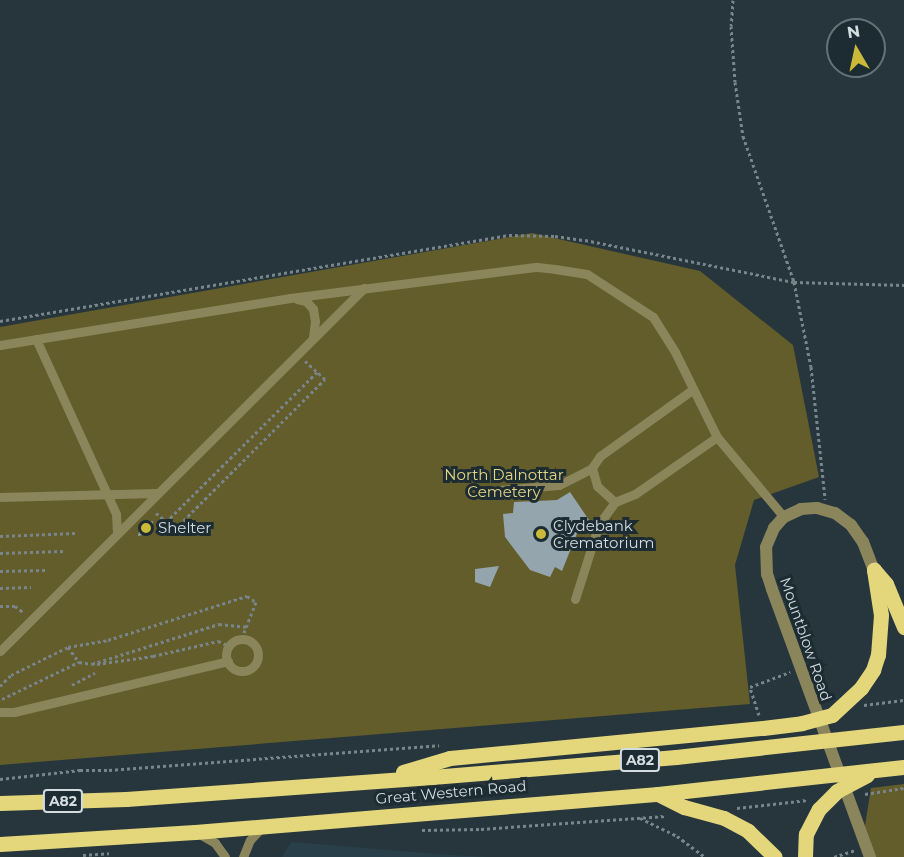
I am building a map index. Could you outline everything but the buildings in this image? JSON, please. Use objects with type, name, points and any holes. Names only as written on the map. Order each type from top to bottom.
[{"type":"main road","points":[[874,570],[886,584],[904,627]]},
{"type":"main road","points":[[375,780],[450,758],[763,728],[832,716],[861,688],[873,670],[881,636],[881,615],[874,570]]},
{"type":"main road","name":"Great Western Road","points":[[0,803],[136,798],[676,757],[904,732]]},
{"type":"main road","name":"Great Western Road","points":[[0,844],[195,832],[658,794],[904,766]]},
{"type":"main road","name":"A82","points":[[805,857],[806,834],[824,803],[837,791],[878,770]]},
{"type":"main road","points":[[658,794],[684,807],[724,818],[748,831],[775,857]]},
{"type":"street","points":[[784,518],[801,509],[825,509],[844,518],[862,542],[874,570]]},
{"type":"street","name":"Mountblow Road","points":[[784,518],[769,537],[766,567],[804,680],[870,857]]},
{"type":"lane","points":[[0,345],[290,298],[537,267],[587,274],[653,317],[675,352],[717,437],[784,518]]},
{"type":"lane","points":[[0,651],[156,492],[364,288]]},
{"type":"lane","points":[[290,298],[306,301],[313,309],[314,338]]},
{"type":"lane","points":[[36,339],[116,514],[117,533]]},
{"type":"lane","points":[[487,491],[559,485],[592,468],[600,456],[692,390]]},
{"type":"lane","points":[[575,599],[599,524],[615,502],[635,494],[717,437]]},
{"type":"lane","points":[[592,468],[597,486],[615,502]]},
{"type":"lane","points":[[0,497],[156,492]]},
{"type":"lane","points":[[241,640],[249,641],[256,648],[256,663],[244,671],[234,668],[228,661],[230,646],[241,640]]},
{"type":"lane","points":[[0,712],[14,712],[228,661]]},
{"type":"lane","points":[[243,857],[250,840],[264,826]]},
{"type":"lane","points":[[195,832],[214,843],[225,857]]},
{"type":"path","points":[[733,0],[731,26],[735,82],[743,136],[794,282],[811,368],[824,476],[825,509]]},
{"type":"path","points":[[0,321],[509,235],[555,236],[585,240],[794,282],[904,285]]},
{"type":"path","points":[[145,504],[175,529],[325,379],[297,354]]},
{"type":"path","points":[[166,522],[316,372]]},
{"type":"path","points":[[0,536],[76,533]]},
{"type":"path","points":[[0,553],[63,551]]},
{"type":"path","points":[[0,571],[46,570]]},
{"type":"path","points":[[0,588],[31,586]]},
{"type":"path","points":[[0,686],[11,675],[68,647],[108,640],[248,596],[256,602],[241,640]]},
{"type":"path","points":[[0,606],[15,606],[32,619]]},
{"type":"path","points":[[92,664],[219,624],[246,627]]},
{"type":"path","points":[[0,700],[79,662],[114,663],[218,641],[230,646]]},
{"type":"path","points":[[68,647],[79,662]]},
{"type":"path","points":[[763,728],[750,687],[787,674]]},
{"type":"path","points":[[0,779],[80,770],[182,764]]},
{"type":"path","points":[[864,794],[904,788]]},
{"type":"path","points":[[724,818],[734,809],[811,799],[824,803]]},
{"type":"path","points":[[419,830],[480,829],[672,816]]},
{"type":"path","points":[[637,817],[677,836],[705,857]]},
{"type":"path","points":[[834,857],[852,852]]},
{"type":"shaded area","points":[[291,842],[450,855],[491,857],[282,857]]},
{"type":"green space","name":"North Dalnottar Cemetery","points":[[532,233],[700,271],[793,345],[819,477],[754,500],[735,565],[750,704],[0,765],[0,327]]},
{"type":"green space","points":[[904,784],[904,857],[870,857],[863,838],[871,788]]},
{"type":"place","name":"Shelter","points":[[146,528]]},
{"type":"place","name":"Clydebank Crematorium","points":[[541,534]]}]
